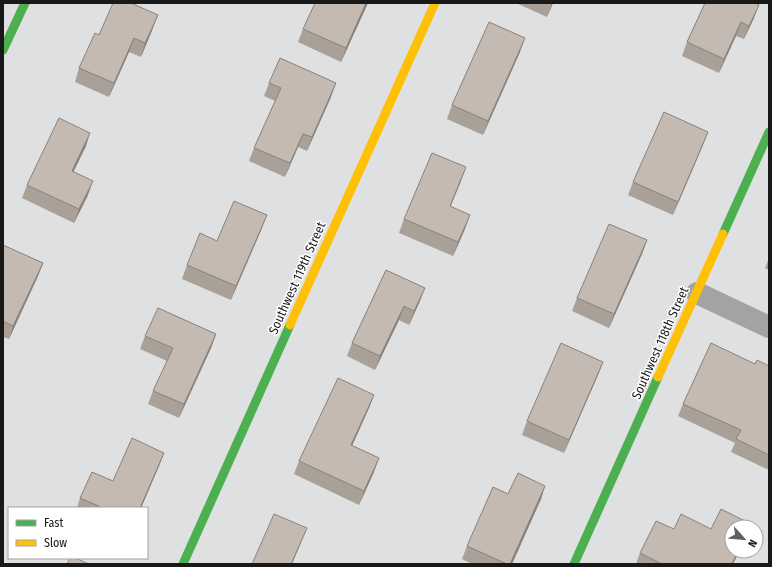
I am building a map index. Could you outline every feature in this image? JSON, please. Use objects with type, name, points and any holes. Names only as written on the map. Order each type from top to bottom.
[{"type":"street","points":[[3,50],[25,3]]},
{"type":"street","name":"Southwest 119th Street","points":[[182,564],[435,3]]},
{"type":"street","name":"Southwest 118th Street","points":[[574,564],[769,132]]},
{"type":"street","points":[[697,293],[769,327]]},
{"type":"building","points":[[113,3],[131,3],[158,15],[145,43],[134,38],[114,83],[79,68],[95,33],[99,35]]},
{"type":"building","points":[[315,3],[366,3],[346,48],[303,29]]},
{"type":"building","points":[[705,3],[755,3],[759,5],[749,26],[741,22],[724,59],[687,42]]},
{"type":"building","points":[[489,22],[525,38],[488,121],[452,105]]},
{"type":"building","points":[[280,58],[336,83],[312,137],[303,134],[290,163],[254,148],[281,88],[269,83]]},
{"type":"building","points":[[664,112],[708,132],[678,202],[633,182]]},
{"type":"building","points":[[59,118],[90,133],[72,171],[93,181],[79,209],[27,185]]},
{"type":"building","points":[[432,153],[466,167],[450,206],[470,215],[458,242],[404,219]]},
{"type":"building","points":[[234,201],[267,215],[236,286],[187,265],[200,233],[217,241]]},
{"type":"building","points":[[609,224],[647,240],[614,314],[577,298]]},
{"type":"building","points":[[3,245],[43,263],[13,326],[3,321]]},
{"type":"building","points":[[386,270],[425,288],[414,311],[404,306],[380,356],[352,343]]},
{"type":"building","points":[[158,308],[216,334],[184,404],[153,391],[173,348],[145,336]]},
{"type":"building","points":[[561,343],[603,362],[569,440],[527,421]]},
{"type":"building","points":[[711,343],[755,364],[757,360],[769,366],[769,455],[736,439],[741,430],[683,404]]},
{"type":"building","points":[[338,378],[374,395],[351,445],[379,458],[364,491],[299,461]]},
{"type":"building","points":[[132,438],[164,453],[140,507],[101,507],[80,498],[92,472],[113,481]]},
{"type":"building","points":[[518,473],[545,486],[510,564],[507,564],[467,546],[493,487],[508,494]]},
{"type":"building","points":[[721,509],[741,519],[724,519],[724,559],[734,559],[732,564],[662,564],[640,553],[656,521],[674,529],[681,514],[711,529]]},
{"type":"building","points":[[274,514],[307,528],[291,564],[252,564]]},
{"type":"building","points":[[70,559],[77,559],[89,564],[67,564]]},
{"type":"traffic: fast","points":[[3,50],[25,3]]},
{"type":"traffic: fast","points":[[723,234],[769,132]]},
{"type":"traffic: fast","points":[[183,564],[290,325]]},
{"type":"traffic: fast","points":[[574,564],[658,377]]},
{"type":"traffic: slow","points":[[290,325],[435,3]]},
{"type":"traffic: slow","points":[[658,377],[723,234]]}]
